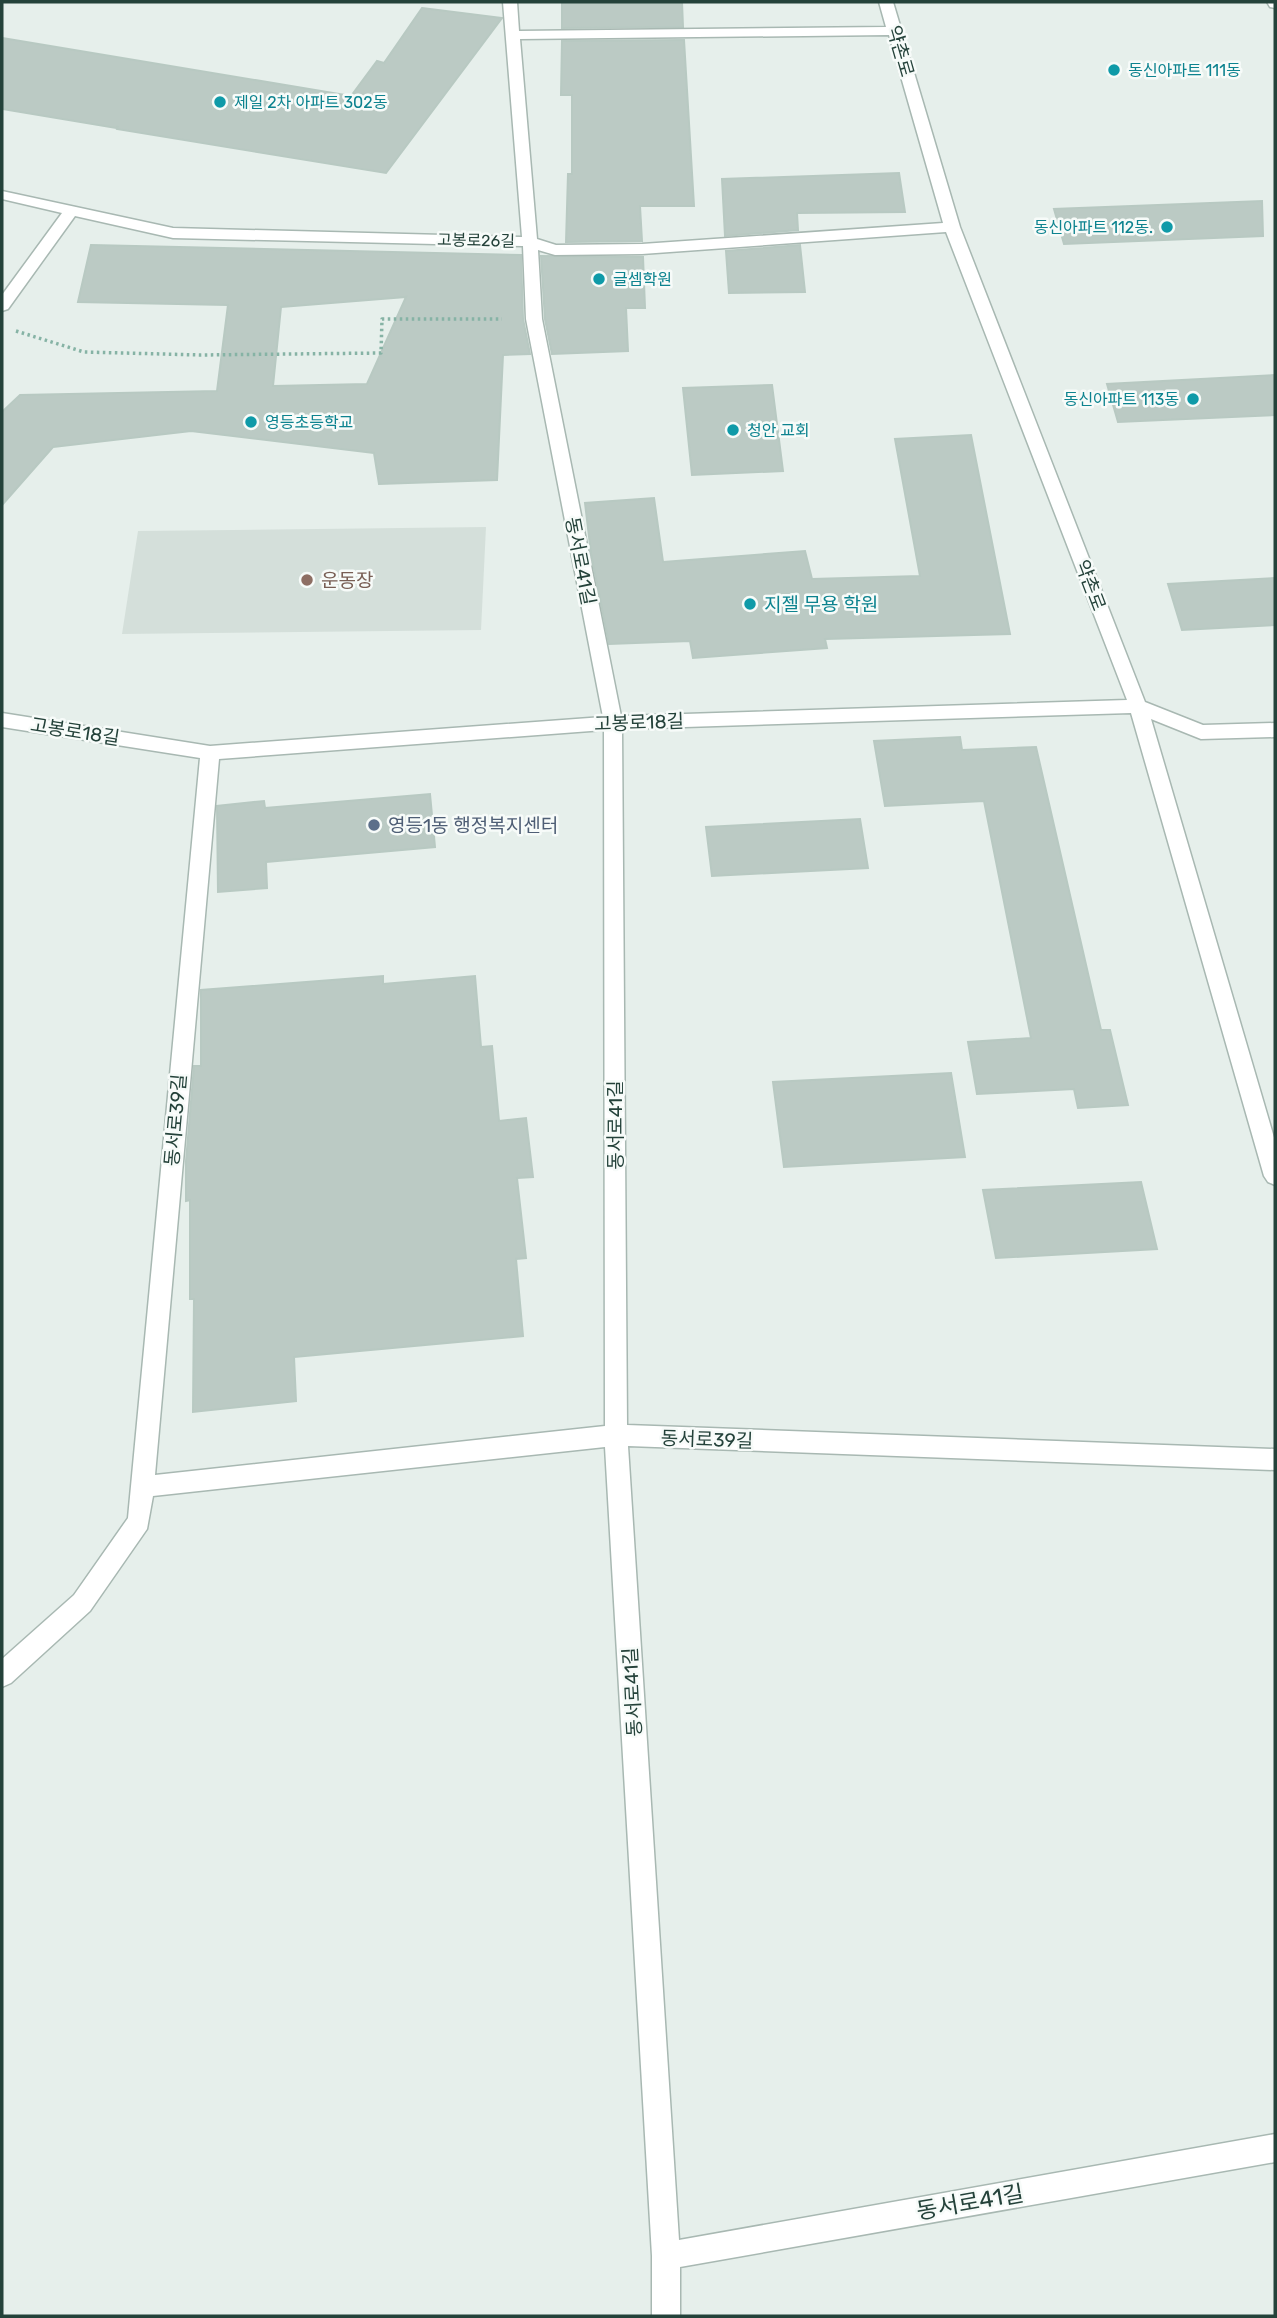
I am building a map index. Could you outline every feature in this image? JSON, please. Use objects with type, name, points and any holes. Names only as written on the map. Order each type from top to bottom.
[{"type":"street","name":"동서로41길","points":[[510,2],[534,319],[613,723],[616,1435],[666,2256],[666,2316]]},
{"type":"street","name":"약촌로","points":[[886,2],[952,227],[1138,706],[1275,1176]]},
{"type":"street","points":[[513,35],[896,31]]},
{"type":"street","name":"고봉로26길","points":[[2,195],[173,233],[530,242],[555,250],[642,249],[952,227]]},
{"type":"street","points":[[2,306],[71,211]]},
{"type":"street","name":"고봉로18길","points":[[2,720],[210,753],[613,723],[1138,706],[1202,732],[1275,730]]},
{"type":"street","name":"동서로39길","points":[[2,1675],[82,1603],[139,1521],[210,753]]},
{"type":"street","name":"동서로39길","points":[[141,1487],[616,1435],[1275,1459]]},
{"type":"street","name":"동서로41길","points":[[666,2256],[1275,2148]]},
{"type":"path","points":[[14,330],[85,352],[201,355],[381,353],[382,319],[534,319]]},
{"type":"shaded area","name":"운동장","points":[[486,527],[481,630],[122,634],[138,531]]},
{"type":"building","points":[[562,2],[682,2],[683,27],[562,28]]},
{"type":"building","name":"제일 2차 아파트 302동","points":[[422,8],[502,18],[386,173],[117,129],[118,126],[116,128],[2,109],[2,38],[351,96],[377,61],[384,63]]},
{"type":"building","points":[[684,40],[694,206],[640,206],[642,241],[566,242],[568,174],[572,174],[572,95],[561,95],[562,41]]},
{"type":"building","points":[[899,173],[905,212],[797,213],[798,230],[725,236],[722,179]]},
{"type":"building","name":"동신아파트 112동.","points":[[1262,201],[1263,236],[1064,244],[1054,209]]},
{"type":"building","points":[[91,245],[521,255],[523,319],[530,354],[503,355],[497,480],[379,484],[374,453],[191,431],[53,447],[2,505],[2,412],[20,395],[217,391],[228,305],[78,302]],"holes":[[[406,297],[367,384],[273,386],[281,307]]]},
{"type":"building","points":[[800,245],[805,292],[729,293],[726,251]]},
{"type":"building","points":[[541,256],[643,257],[645,308],[626,308],[628,351],[552,354],[545,319]]},
{"type":"building","name":"동신아파트 113동","points":[[1275,375],[1275,415],[1118,422],[1107,384]]},
{"type":"building","name":"청안 교회","points":[[772,385],[783,471],[692,475],[683,388]]},
{"type":"building","points":[[971,435],[1010,634],[825,639],[827,648],[693,658],[690,641],[609,644],[591,553],[585,503],[654,498],[663,562],[805,551],[812,579],[920,576],[895,439]]},
{"type":"building","points":[[1275,578],[1275,625],[1182,630],[1168,584]]},
{"type":"building","points":[[960,737],[962,750],[1036,747],[1101,1030],[1110,1030],[1128,1105],[1078,1108],[1074,1089],[977,1094],[968,1042],[1031,1038],[984,801],[885,806],[874,741]]},
{"type":"building","points":[[430,794],[435,847],[266,862],[267,888],[218,892],[217,806],[264,801],[265,808]]},
{"type":"building","points":[[860,819],[868,868],[712,876],[706,827]]},
{"type":"building","points":[[383,976],[383,984],[475,976],[481,1047],[492,1046],[499,1121],[526,1118],[533,1177],[517,1178],[526,1258],[516,1259],[523,1336],[294,1357],[296,1401],[193,1412],[194,1299],[190,1299],[190,1200],[186,1201],[186,1161],[194,1066],[201,1066],[201,990]]},
{"type":"building","points":[[951,1073],[965,1157],[784,1167],[773,1082]]},
{"type":"building","points":[[1141,1182],[1157,1249],[996,1258],[983,1190]]},
{"type":"place","name":"동신아파트 111동","points":[[1114,70]]},
{"type":"place","name":"제일 2차 아파트 302동","points":[[220,102]]},
{"type":"place","name":"동신아파트 112동.","points":[[1167,227]]},
{"type":"place","name":"글셈학원","points":[[599,279]]},
{"type":"place","name":"동신아파트 113동","points":[[1193,399]]},
{"type":"place","name":"영등초등학교","points":[[251,422]]},
{"type":"place","name":"청안 교회","points":[[733,430]]},
{"type":"place","name":"운동장","points":[[307,580]]},
{"type":"place","name":"지젤 무용 학원","points":[[750,604]]},
{"type":"place","name":"영등1동 행정복지센터","points":[[374,825]]}]
